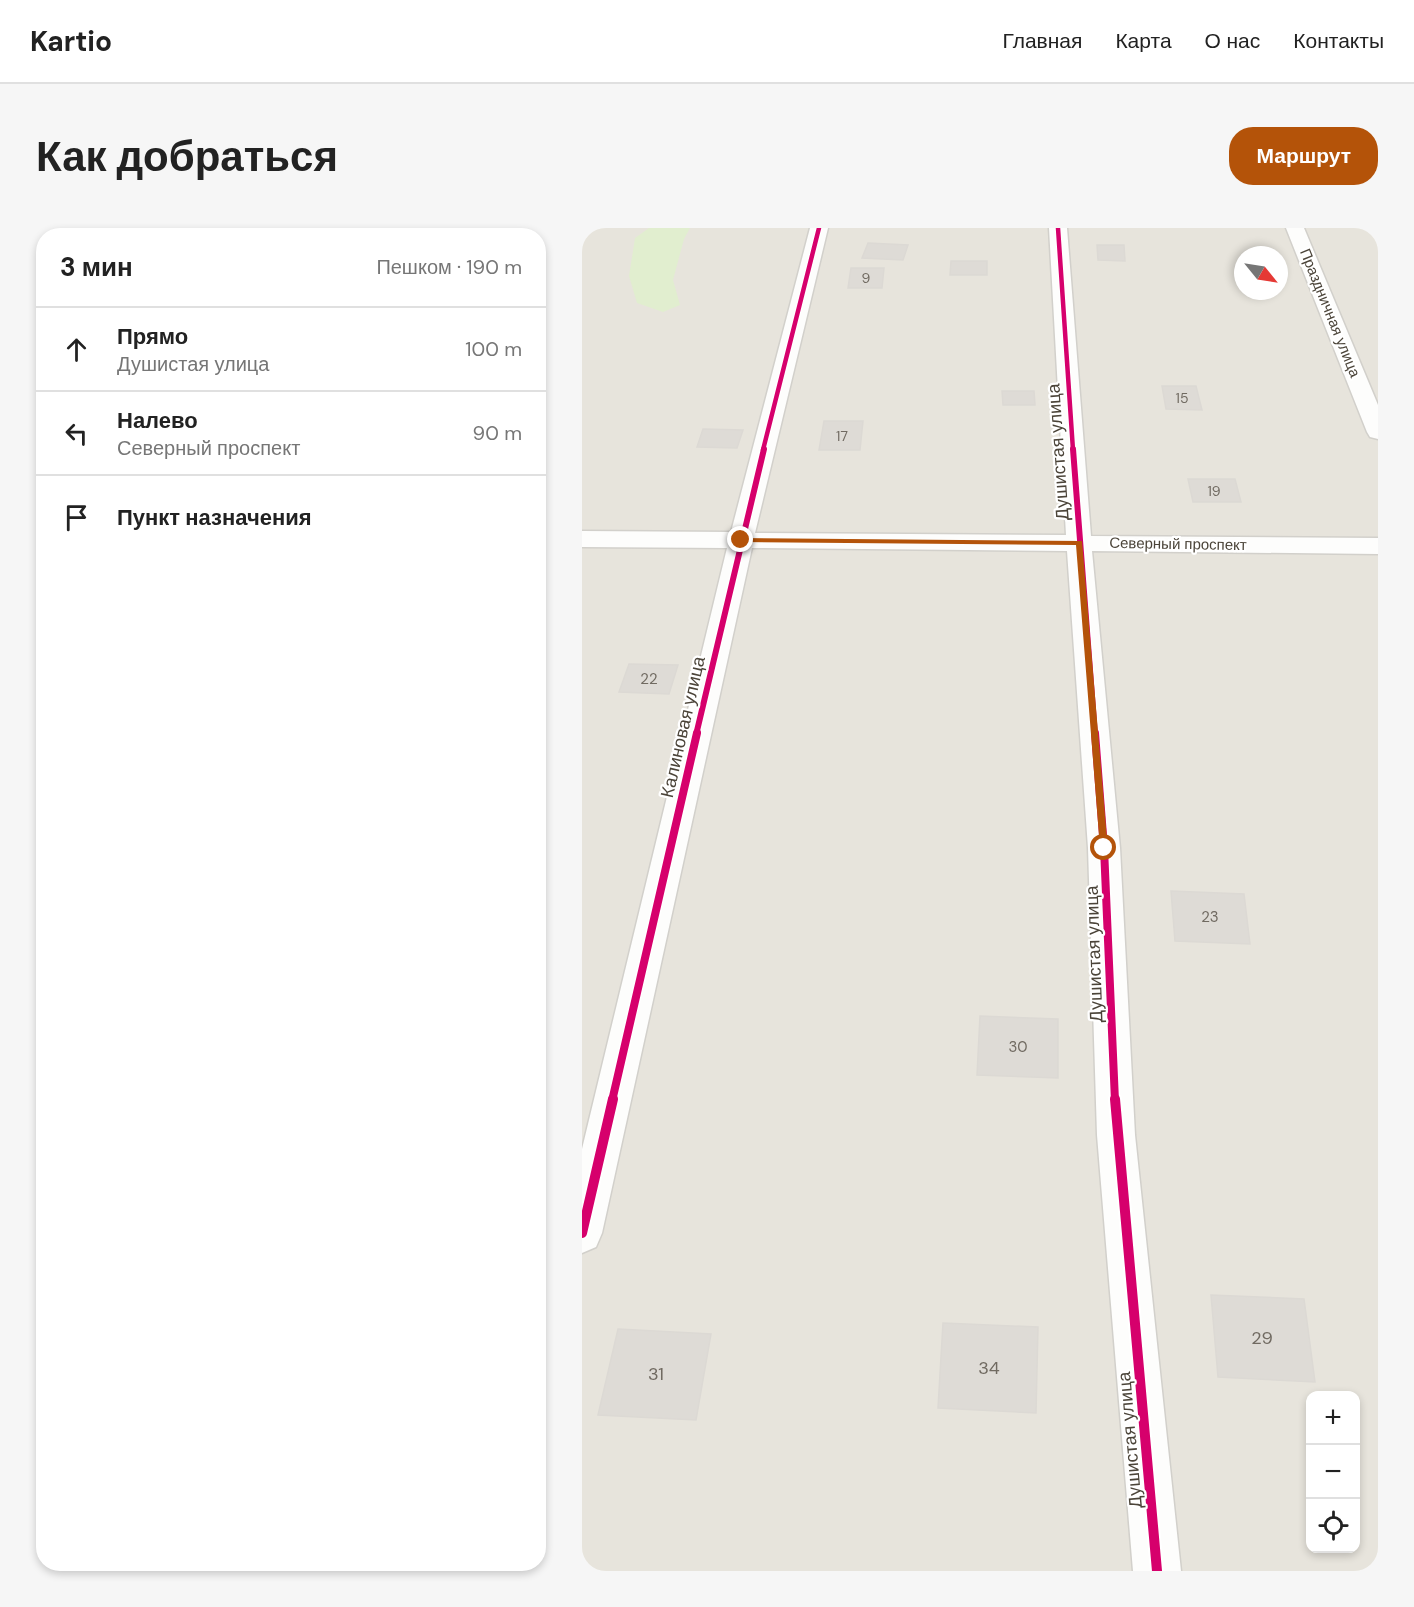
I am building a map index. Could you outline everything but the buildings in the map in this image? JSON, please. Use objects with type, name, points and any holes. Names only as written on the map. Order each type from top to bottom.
[{"type":"street","name":"Калиновая улица","points":[[582,1233],[741,540],[819,228]]},
{"type":"street","name":"Душистая улица","points":[[1058,228],[1079,543],[1104,848],[1116,1135],[1157,1571]]},
{"type":"street","name":"Праздничная улица","points":[[1295,228],[1378,432]]},
{"type":"street","name":"Северный проспект","points":[[582,538],[1378,546]]},
{"type":"shaded area","points":[[587,228],[1378,228],[1378,1571],[582,1571],[582,236]]},
{"type":"green space","points":[[649,228],[690,228],[684,239],[673,280],[680,305],[663,312],[637,303],[629,276],[635,238]]},
{"type":"cycle path","points":[[582,1233],[741,540],[819,228]]},
{"type":"cycle path","points":[[1058,228],[1079,543],[1104,848],[1116,1135],[1157,1571]]},
{"type":"route","points":[[741,540],[1079,543],[1104,848]]}]
